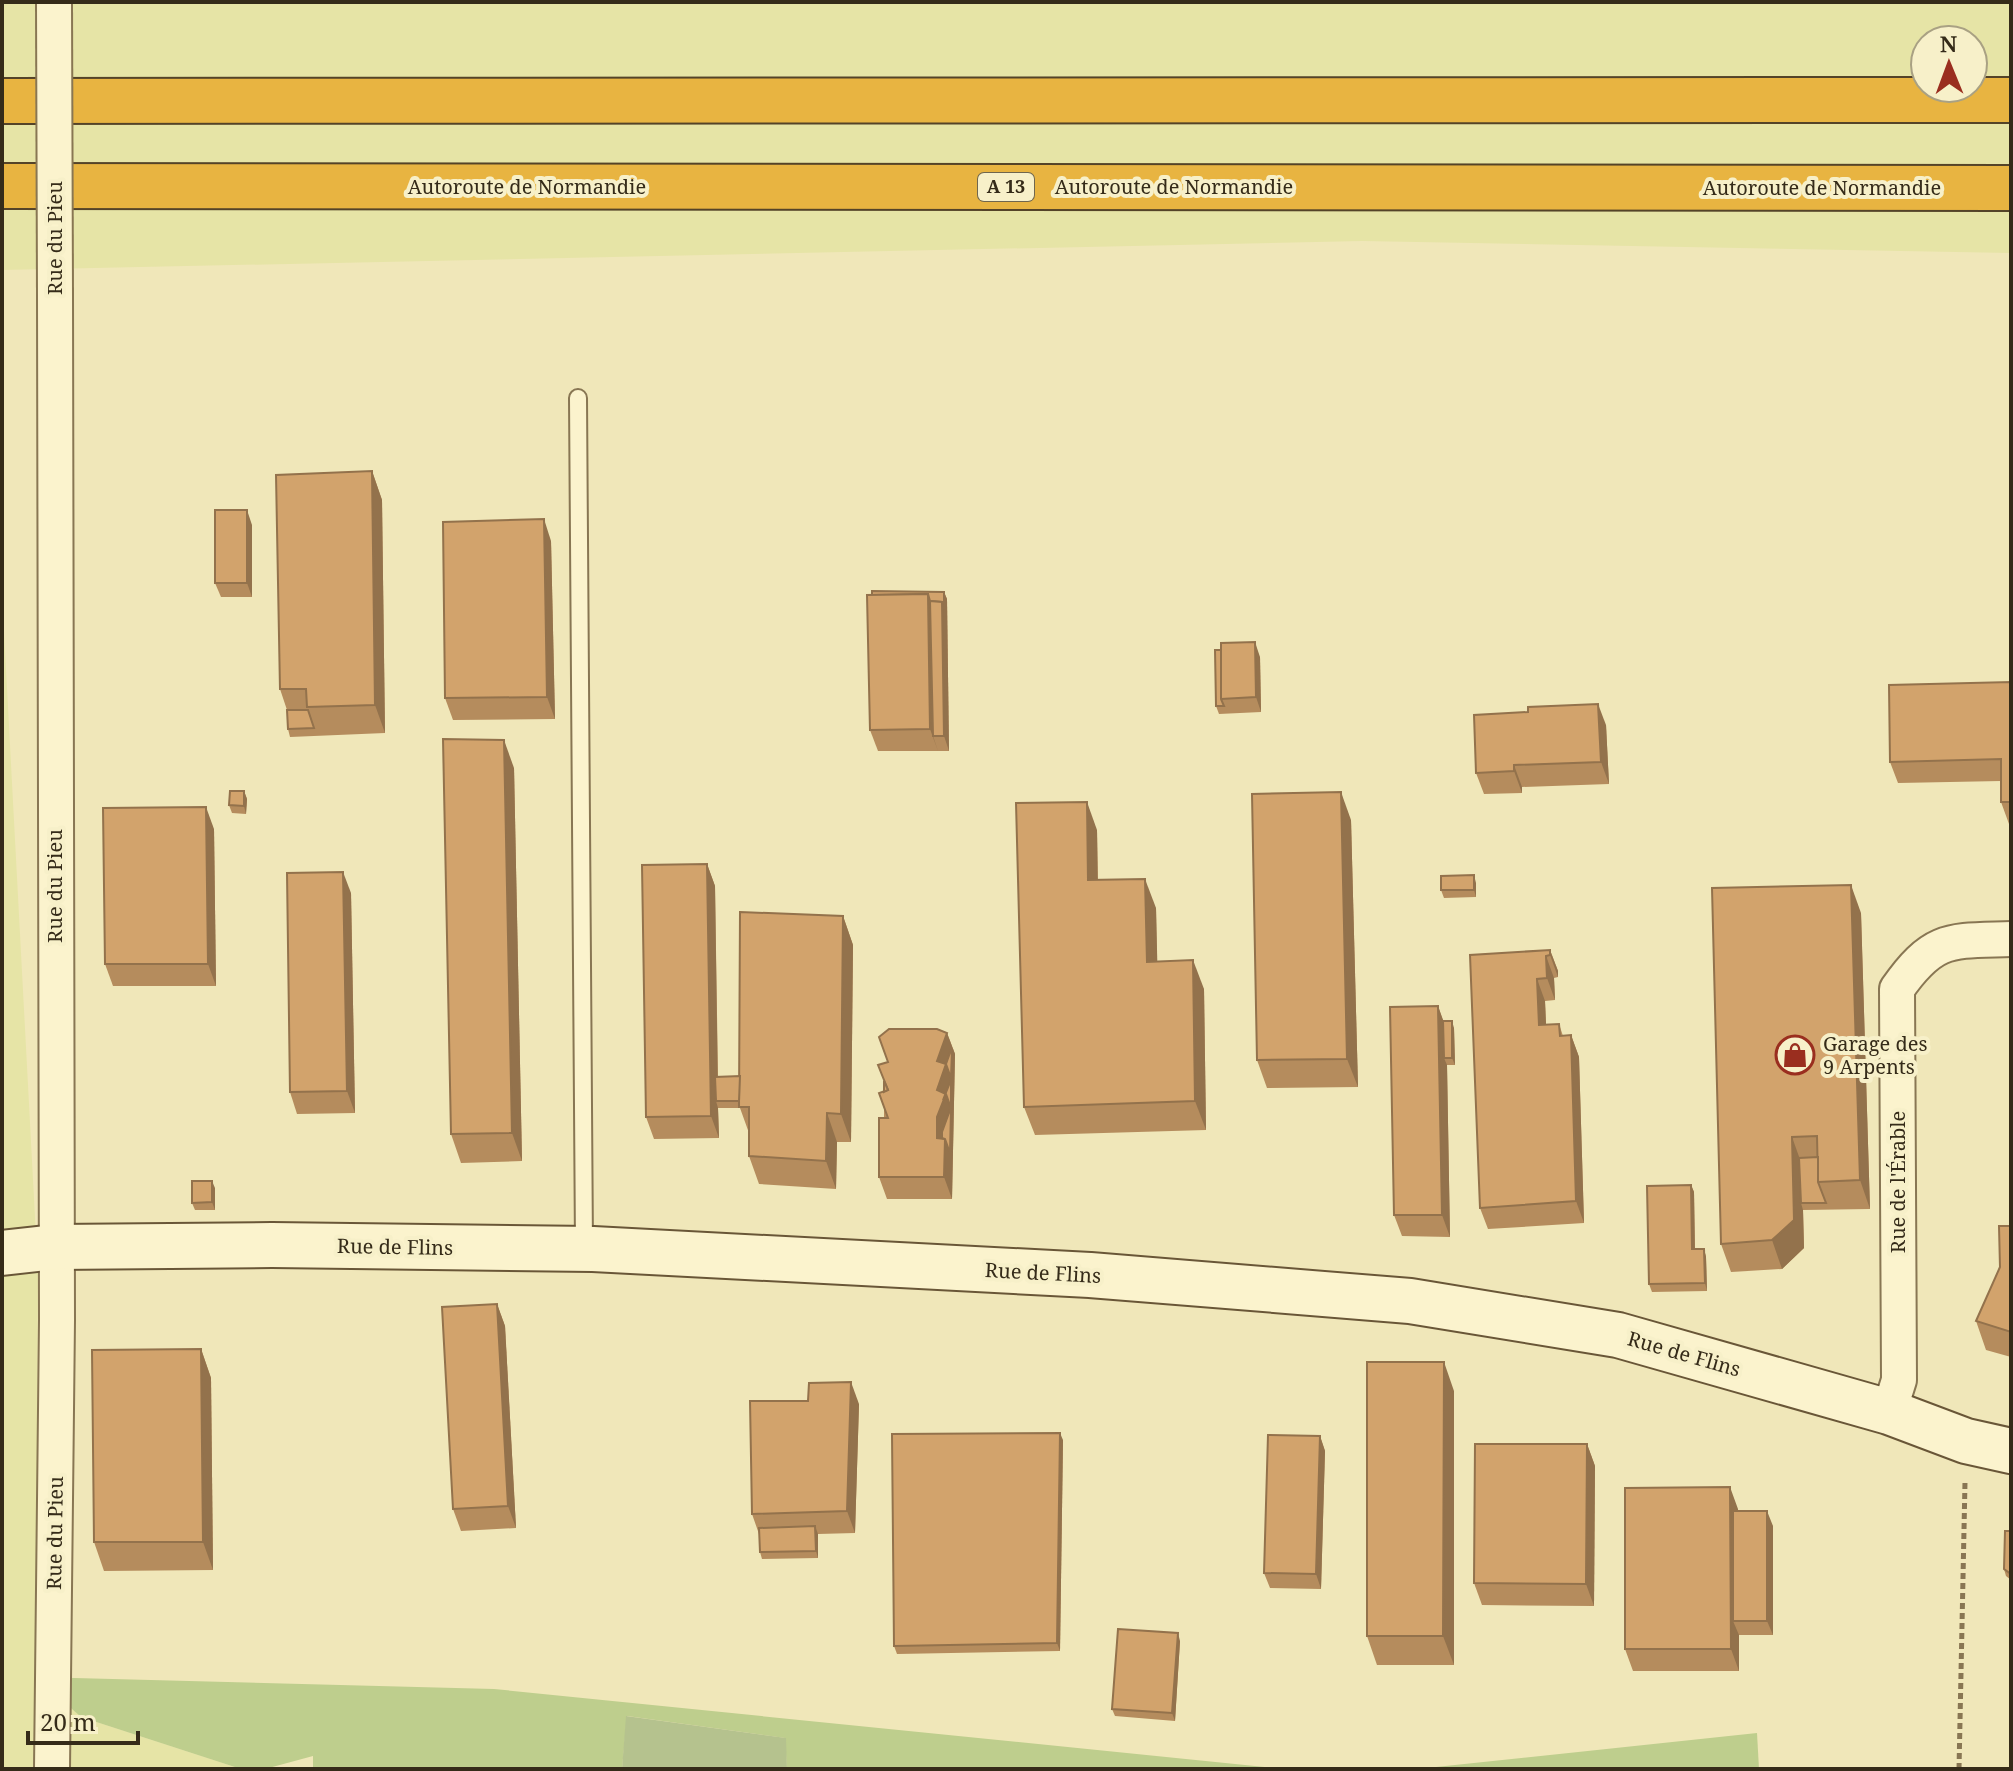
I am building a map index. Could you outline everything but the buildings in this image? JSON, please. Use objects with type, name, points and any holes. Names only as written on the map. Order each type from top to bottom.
[{"type":"highway","points":[[2,101],[2011,100]]},
{"type":"highway","name":"Autoroute de Normandie","points":[[2,186],[2011,188]]},
{"type":"street","name":"Rue du Pieu","points":[[52,1769],[57,1320],[54,2]]},
{"type":"street","name":"Rue de l'Érable","points":[[1889,1412],[1899,1380],[1897,989],[1931,948],[1967,941],[2011,939]]},
{"type":"street","name":"Rue de Flins","points":[[2,1253],[55,1247],[272,1245],[584,1249],[1090,1275],[1410,1301],[1618,1335],[1889,1412],[1966,1441],[2011,1451]]},
{"type":"lane","points":[[578,398],[584,1249]]},
{"type":"path","points":[[1959,1769],[1966,1441]]},
{"type":"shaded area","points":[[2,2],[2011,2],[2011,253],[1362,241],[2,270]]},
{"type":"shaded area","points":[[2,594],[38,1274],[36,1676],[81,1717],[241,1769],[2,1769]]},
{"type":"green space","points":[[36,1677],[494,1689],[1284,1769],[787,1769],[785,1738],[627,1716],[622,1769],[313,1769],[313,1756],[265,1769],[241,1769],[81,1717]]},
{"type":"green space","points":[[626,1716],[786,1738],[787,1769],[622,1769]]},
{"type":"green space","points":[[1757,1733],[1759,1769],[1417,1769]]},
{"type":"place","name":"Garage des 9 Arpents","points":[[1795,1055]]}]
